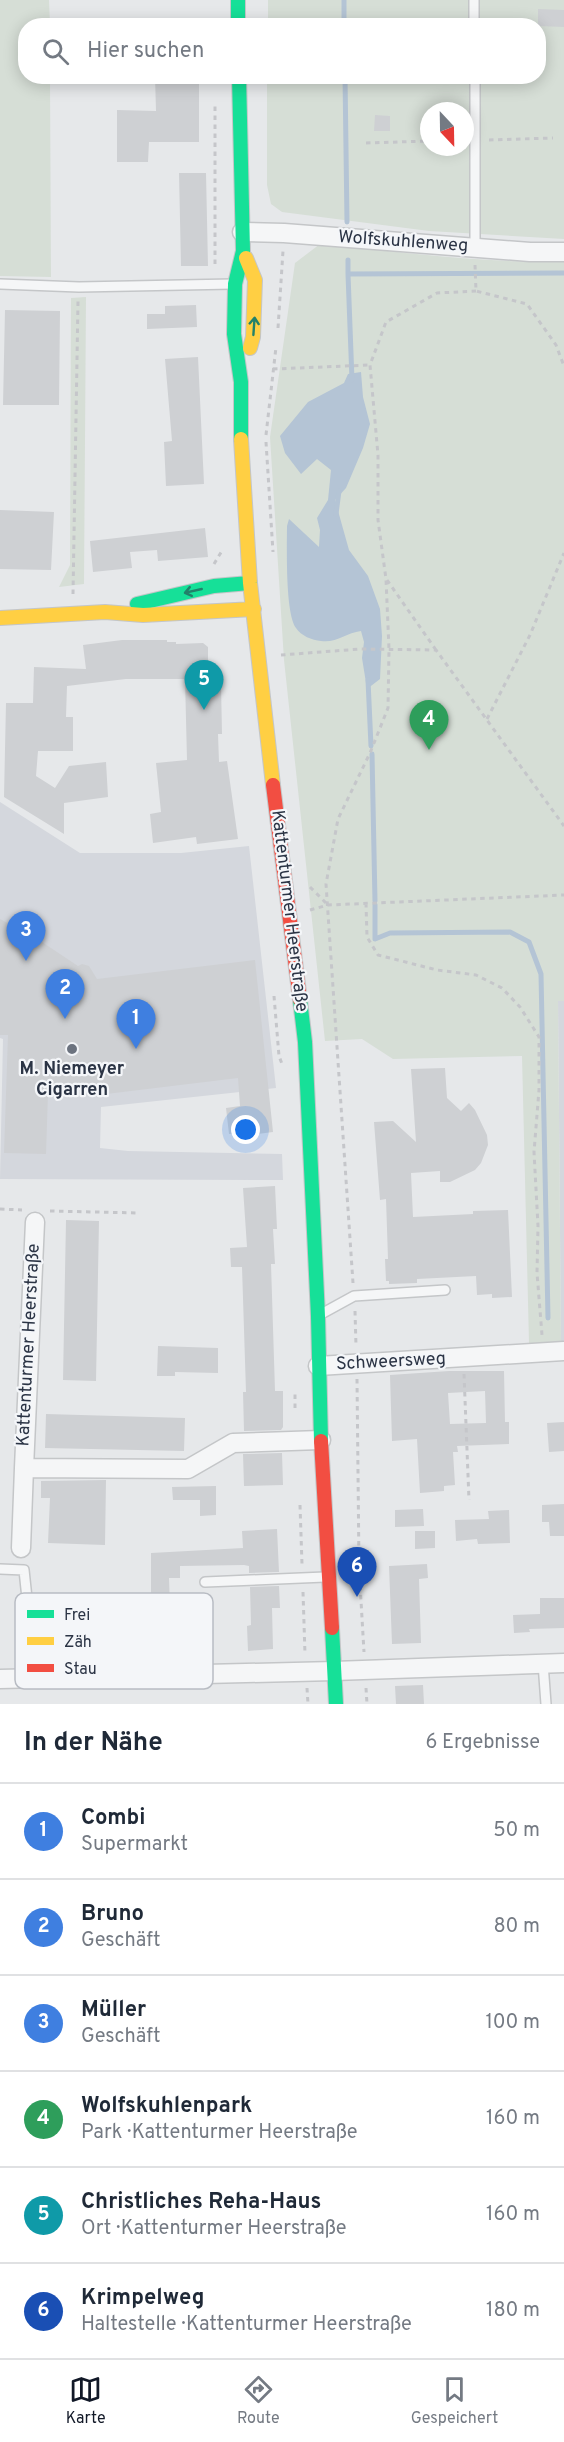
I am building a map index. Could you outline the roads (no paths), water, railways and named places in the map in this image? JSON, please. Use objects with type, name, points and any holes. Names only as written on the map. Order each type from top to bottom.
[{"type":"main road","points":[[238,0],[238,18]]},
{"type":"main road","name":"Kattenturmer Heerstraße","points":[[239,84],[243,251],[235,284],[234,334],[241,382],[241,466],[250,583],[267,738],[305,1042],[318,1316],[321,1440],[336,1704]]},
{"type":"main road","name":"Kattenturmer Heerstraße","points":[[241,382],[253,337],[255,306],[255,280],[243,251]]},
{"type":"main road","points":[[105,612],[214,586],[250,583]]},
{"type":"main road","points":[[0,618],[105,612],[143,615],[254,609]]},
{"type":"street","name":"Wolfskuhlenweg","points":[[242,232],[276,232],[475,254],[564,252]]},
{"type":"street","name":"Kattenturmer Heerstraße","points":[[21,1548],[36,1214]]},
{"type":"street","name":"Schweersweg","points":[[318,1366],[564,1351]]},
{"type":"street","name":"Kattenturmer Heerstraße","points":[[24,1468],[188,1469],[233,1443],[321,1440]]},
{"type":"street","points":[[213,1674],[564,1663]]},
{"type":"lane","points":[[474,0],[474,18]]},
{"type":"lane","points":[[475,84],[475,254]]},
{"type":"lane","points":[[0,285],[79,287],[235,284]]},
{"type":"lane","points":[[318,1316],[354,1296],[445,1290]]},
{"type":"lane","points":[[0,1569],[24,1570],[26,1593]]},
{"type":"lane","points":[[205,1582],[328,1577]]},
{"type":"lane","points":[[543,1663],[546,1704]]},
{"type":"water","points":[[361,372],[363,397],[370,424],[363,448],[346,488],[335,500],[349,550],[368,576],[380,609],[382,636],[380,679],[367,689],[362,658],[364,642],[361,631],[332,641],[318,640],[301,633],[292,620],[287,579],[287,526],[289,519],[319,547],[320,530],[317,518],[328,500],[331,470],[317,459],[301,474],[285,453],[280,436],[308,402],[344,383],[348,374]]},
{"type":"waterway","points":[[344,0],[344,18]]},
{"type":"waterway","points":[[345,84],[347,222]]},
{"type":"waterway","points":[[348,260],[348,274]]},
{"type":"waterway","points":[[352,380],[348,274],[564,273]]},
{"type":"waterway","points":[[336,514],[339,491]]},
{"type":"waterway","points":[[368,680],[371,746]]},
{"type":"waterway","points":[[372,754],[375,901]]},
{"type":"waterway","points":[[375,905],[375,939],[390,933],[510,932],[529,942],[541,974],[548,1318]]},
{"type":"place","name":"Christliches Reha-Haus","points":[[204,710]]},
{"type":"place","name":"Wolfskuhlenpark","points":[[429,750]]},
{"type":"place","name":"Müller","points":[[26,961]]},
{"type":"place","name":"Bruno","points":[[65,1019]]},
{"type":"place","name":"M. Niemeyer Cigarren","points":[[72,1049]]},
{"type":"place","name":"Combi","points":[[136,1049]]},
{"type":"place","name":"Krimpelweg","points":[[357,1597]]}]
